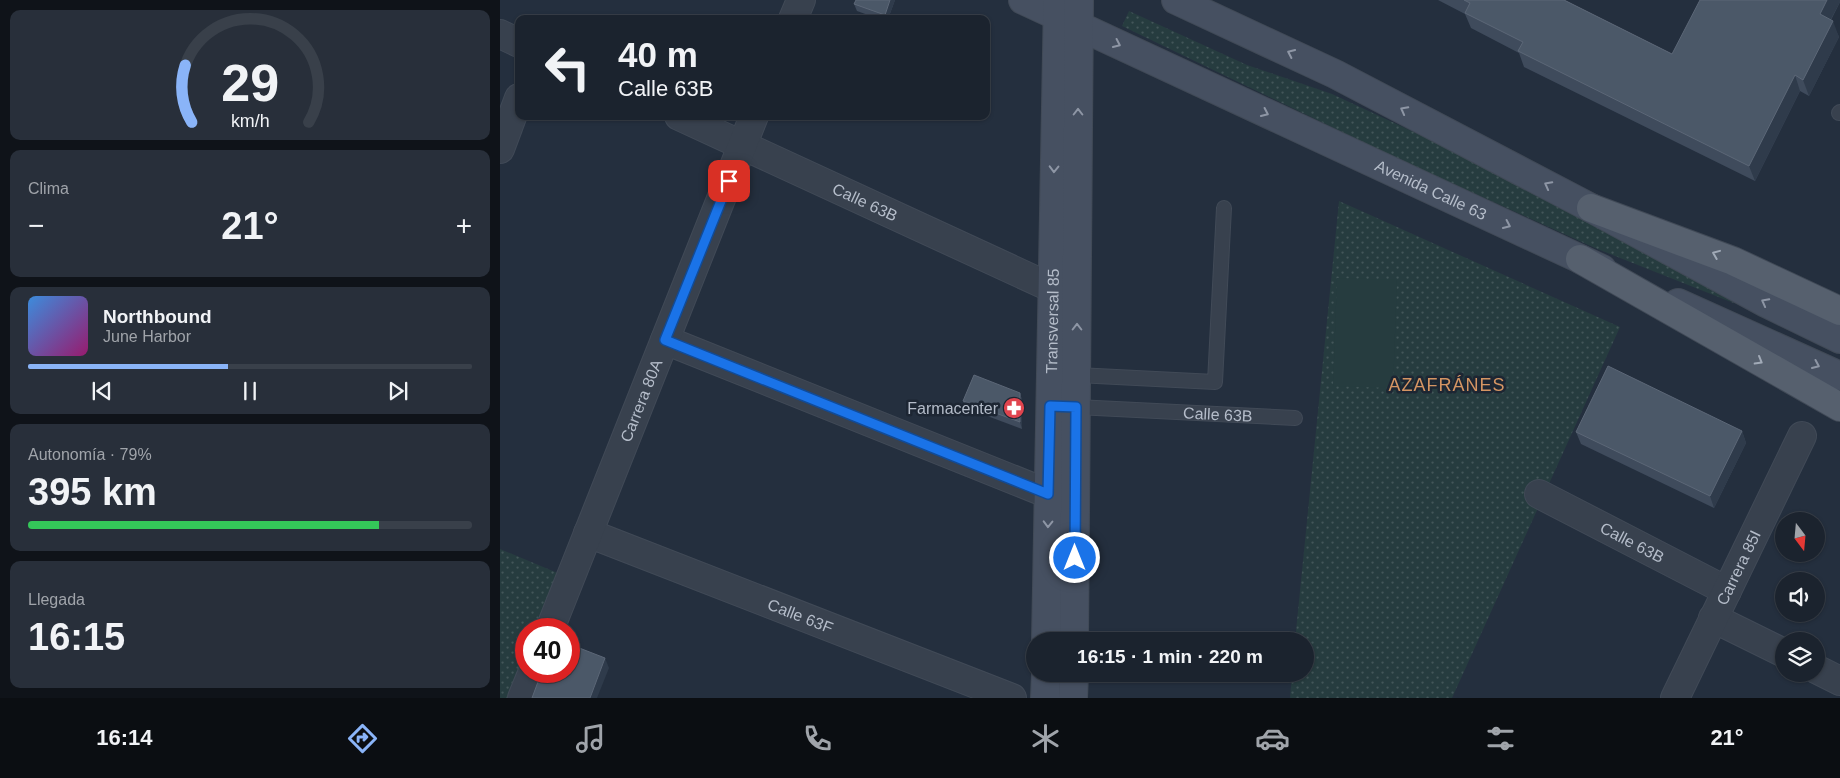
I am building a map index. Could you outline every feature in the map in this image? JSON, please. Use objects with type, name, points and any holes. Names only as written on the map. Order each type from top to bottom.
[{"type":"main road","name":"Avenida Calle 63","points":[[1023,0],[1068,10],[1580,259],[1840,376]]},
{"type":"main road","points":[[1176,0],[1335,74],[1591,208],[1766,303],[1840,339]]},
{"type":"main road","name":"Transversal 85","points":[[1068,10],[1052,288],[1063,407],[1074,632]]},
{"type":"main road","name":"Transversal 85","points":[[1046,632],[1048,494],[1063,407],[1076,375],[1068,10]]},
{"type":"main road","points":[[1591,208],[1732,261],[1840,312]]},
{"type":"main road","points":[[1580,259],[1840,407]]},
{"type":"main road","points":[[1045,698],[1046,682]]},
{"type":"main road","points":[[1073,698],[1074,682]]},
{"type":"street","points":[[795,15],[801,0]]},
{"type":"street","points":[[500,34],[515,40]]},
{"type":"street","points":[[500,149],[515,109]]},
{"type":"street","name":"Calle 63B","points":[[688,120],[1052,288]]},
{"type":"street","name":"Carrera 80A","points":[[554,618],[753,120]]},
{"type":"street","points":[[665,340],[1048,494]]},
{"type":"street","name":"Carrera 85I","points":[[1675,698],[1802,436]]},
{"type":"street","name":"Calle 63B","points":[[1539,494],[1726,591]]},
{"type":"street","name":"Calle 63F","points":[[588,533],[1012,698]]},
{"type":"street","points":[[1714,618],[1775,648]]},
{"type":"street","points":[[1825,673],[1840,680]]},
{"type":"street","points":[[522,698],[528,683]]},
{"type":"lane","points":[[1076,375],[1215,382],[1224,208]]},
{"type":"lane","name":"Calle 63B","points":[[1063,407],[1295,418]]},
{"type":"green space","points":[[1129,11],[1247,65],[1332,94],[1446,147],[1609,232],[1736,304],[1595,248],[1394,157],[1122,26]]},
{"type":"green space","points":[[1339,201],[1620,327],[1452,698],[1290,698],[1291,682],[1314,682],[1314,632],[1296,632]]},
{"type":"green space","points":[[1337,278],[1397,280],[1393,388],[1333,386]]},
{"type":"green space","points":[[500,549],[560,574],[542,618],[515,618],[515,683],[509,698],[500,698]]},
{"type":"building","points":[[856,0],[890,0],[885,15],[854,4]]},
{"type":"building","points":[[1464,0],[1564,0],[1672,54],[1700,0],[1827,0],[1820,14],[1833,21],[1803,80],[1795,75],[1749,166],[1518,51],[1523,42],[1465,13],[1470,3]]},
{"type":"building","points":[[1608,366],[1742,431],[1710,496],[1576,432]]},
{"type":"building","points":[[974,375],[1020,393],[1020,422],[963,401]]},
{"type":"building","points":[[580,648],[605,658],[590,698],[532,698],[538,683],[580,683]]},
{"type":"place","name":"Farmacenter","points":[[1014,408]]},
{"type":"district","name":"AZAFRÁNES","points":[[1447,385]]},
{"type":"route","points":[[729,181],[665,340],[1048,494],[1050,406],[1076,407],[1075,558]]}]
